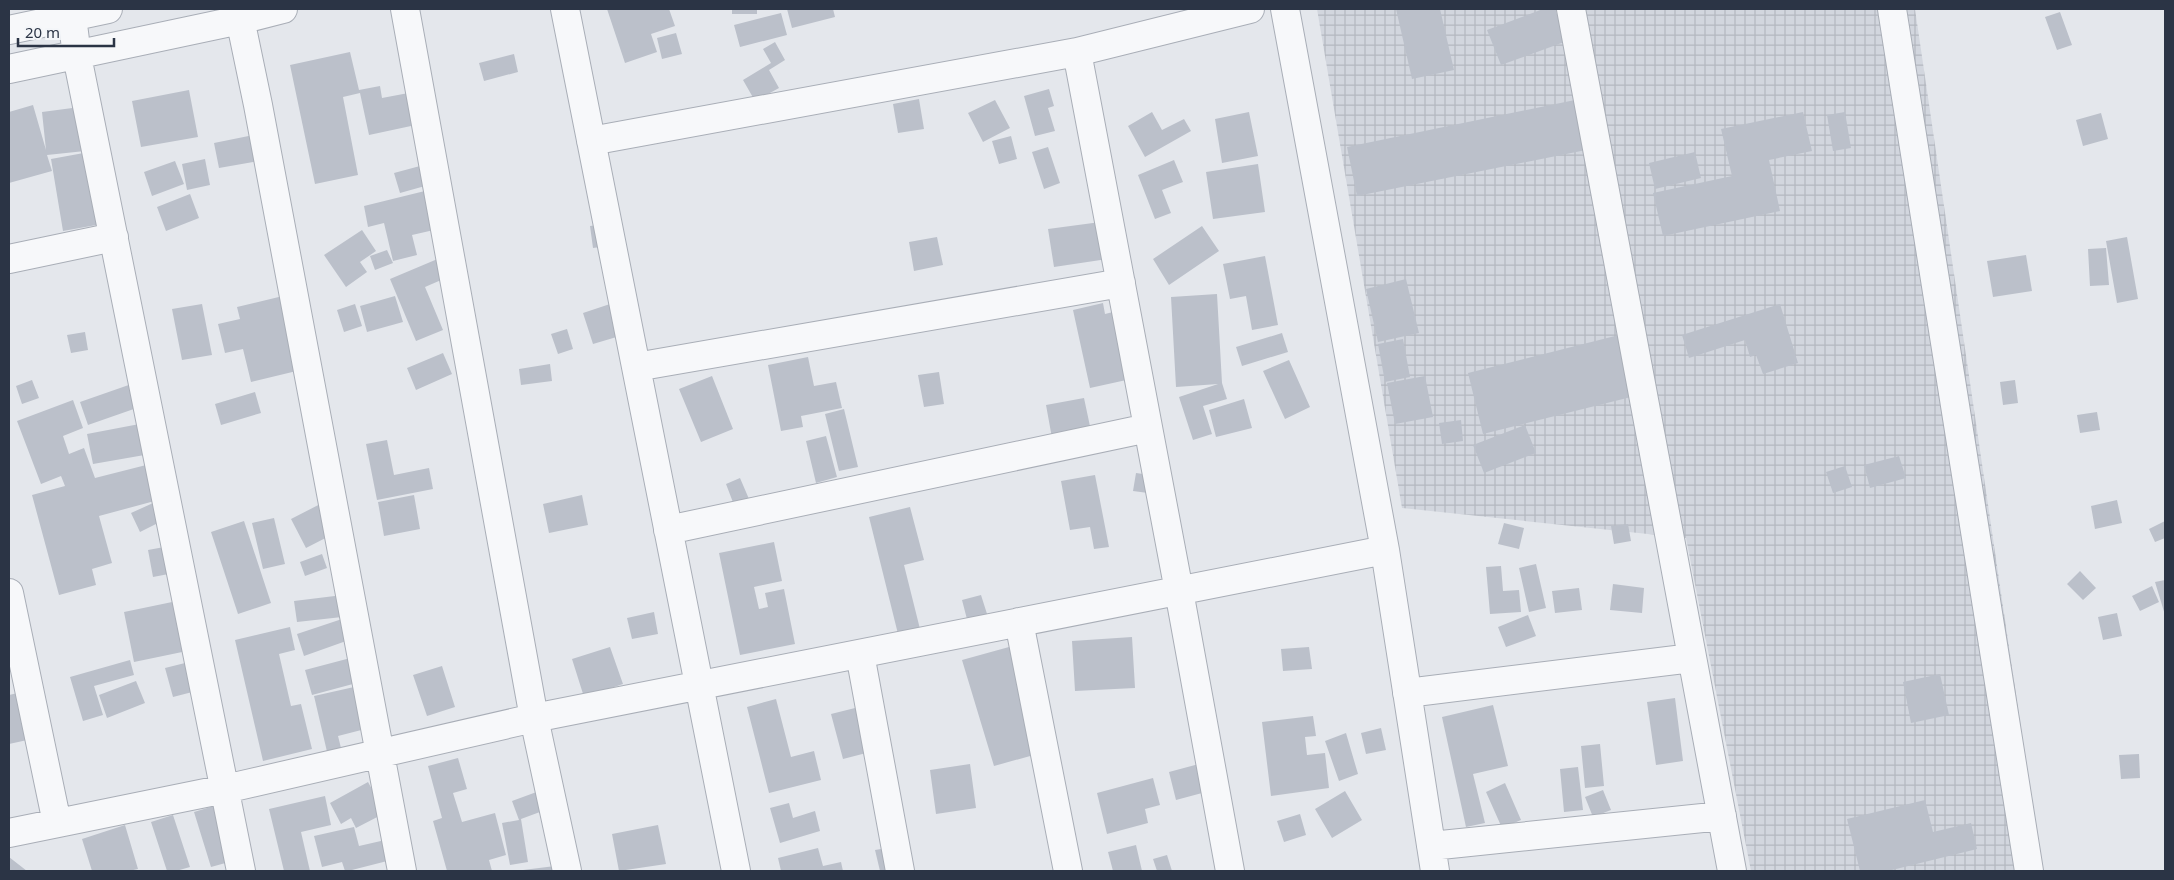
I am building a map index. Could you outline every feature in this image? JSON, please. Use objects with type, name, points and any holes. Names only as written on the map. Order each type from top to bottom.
[{"type":"street","points":[[9,30],[72,13],[108,9]]},
{"type":"street","points":[[9,69],[77,56],[239,14],[283,9]]},
{"type":"street","points":[[405,9],[534,718],[567,871]]},
{"type":"street","points":[[565,9],[736,871]]},
{"type":"street","points":[[591,141],[1077,52],[1250,9]]},
{"type":"street","points":[[1285,9],[1385,550],[1433,859],[1722,816]]},
{"type":"street","points":[[1571,9],[1732,871]]},
{"type":"street","points":[[1892,9],[2029,871]]},
{"type":"street","points":[[72,13],[77,56],[241,871]]},
{"type":"street","points":[[239,14],[402,871]]},
{"type":"street","points":[[1077,52],[1230,871]]},
{"type":"street","points":[[9,259],[114,237]]},
{"type":"street","points":[[636,367],[1121,282]]},
{"type":"street","points":[[668,530],[1148,428]]},
{"type":"street","points":[[9,833],[225,789],[534,718],[1385,550]]},
{"type":"street","points":[[9,593],[13,638],[57,823]]},
{"type":"street","points":[[1019,622],[1068,871]]},
{"type":"street","points":[[860,654],[900,871]]},
{"type":"street","points":[[1407,693],[1692,658]]},
{"type":"shaded area","points":[[1317,9],[1915,9],[2042,871],[1751,871],[1686,538],[1402,508]]},
{"type":"building","points":[[607,9],[669,9],[675,26],[651,34],[657,52],[625,63]]},
{"type":"building","points":[[732,9],[757,9],[757,14],[732,14]]},
{"type":"building","points":[[787,9],[833,9],[835,17],[792,28]]},
{"type":"building","points":[[1396,9],[1440,9],[1454,70],[1412,79]]},
{"type":"building","points":[[1543,9],[1555,9],[1567,41],[1501,65],[1487,30]]},
{"type":"building","points":[[2060,12],[2072,45],[2057,50],[2045,17]]},
{"type":"building","points":[[781,13],[787,35],[740,47],[734,25]]},
{"type":"building","points":[[676,33],[682,54],[662,59],[657,38]]},
{"type":"building","points":[[775,42],[785,60],[769,70],[779,88],[755,101],[743,80],[771,63],[763,49]]},
{"type":"building","points":[[350,52],[359,90],[380,86],[382,98],[419,91],[425,123],[369,135],[360,93],[343,97],[358,175],[315,184],[290,65]]},
{"type":"building","points":[[514,54],[518,72],[484,81],[479,63]]},
{"type":"building","points":[[1049,89],[1054,106],[1048,108],[1055,131],[1035,136],[1024,96]]},
{"type":"building","points":[[189,90],[198,137],[141,147],[132,101]]},
{"type":"building","points":[[919,99],[924,129],[898,133],[893,104]]},
{"type":"building","points":[[995,100],[1010,128],[983,142],[968,113]]},
{"type":"building","points":[[1575,100],[1586,150],[1357,196],[1347,147]]},
{"type":"building","points":[[33,105],[46,150],[42,112],[80,107],[85,151],[47,155],[52,171],[9,183],[9,112]]},
{"type":"building","points":[[1152,112],[1162,130],[1184,119],[1191,131],[1145,157],[1128,126]]},
{"type":"building","points":[[1249,112],[1258,156],[1222,163],[1215,119]]},
{"type":"building","points":[[1803,112],[1812,151],[1769,160],[1780,211],[1663,236],[1653,193],[1732,176],[1721,129]]},
{"type":"building","points":[[1845,112],[1851,148],[1833,151],[1827,115]]},
{"type":"building","points":[[2101,113],[2108,139],[2083,146],[2076,120]]},
{"type":"building","points":[[259,134],[264,160],[219,168],[214,143]]},
{"type":"building","points":[[1011,136],[1017,159],[999,164],[992,141]]},
{"type":"building","points":[[1048,147],[1060,183],[1044,189],[1032,152]]},
{"type":"building","points":[[100,150],[113,222],[63,231],[51,159]]},
{"type":"building","points":[[1695,152],[1701,178],[1655,189],[1649,163]]},
{"type":"building","points":[[205,159],[210,185],[187,190],[182,164]]},
{"type":"building","points":[[1174,160],[1183,182],[1162,190],[1171,213],[1155,219],[1138,175]]},
{"type":"building","points":[[175,161],[184,184],[152,196],[144,172]]},
{"type":"building","points":[[1258,164],[1265,212],[1213,219],[1206,172]]},
{"type":"building","points":[[420,166],[425,186],[400,193],[394,173]]},
{"type":"building","points":[[437,188],[447,227],[412,235],[417,255],[393,261],[384,223],[368,227],[364,206]]},
{"type":"building","points":[[190,194],[199,218],[166,231],[157,207]]},
{"type":"building","points":[[1108,221],[1114,258],[1054,267],[1048,229]]},
{"type":"building","points":[[611,223],[615,245],[593,248],[590,226]]},
{"type":"building","points":[[1202,226],[1219,251],[1169,285],[1153,259]]},
{"type":"building","points":[[362,230],[376,251],[360,262],[367,272],[346,287],[324,255]]},
{"type":"building","points":[[937,237],[943,265],[914,271],[909,242]]},
{"type":"building","points":[[2127,237],[2138,299],[2117,303],[2106,241]]},
{"type":"building","points":[[2106,248],[2109,285],[2090,286],[2088,249]]},
{"type":"building","points":[[387,250],[393,263],[375,270],[370,256]]},
{"type":"building","points":[[447,255],[455,274],[425,287],[443,330],[416,341],[390,279]]},
{"type":"building","points":[[2026,255],[2032,291],[1993,297],[1987,261]]},
{"type":"building","points":[[1265,256],[1278,325],[1252,330],[1246,296],[1230,299],[1223,264]]},
{"type":"building","points":[[1406,279],[1419,333],[1378,342],[1366,289]]},
{"type":"building","points":[[1217,294],[1222,383],[1227,399],[1203,406],[1212,434],[1193,440],[1179,397],[1218,384],[1176,387],[1171,297]]},
{"type":"building","points":[[287,295],[309,368],[251,382],[243,349],[225,353],[218,324],[240,319],[237,307]]},
{"type":"building","points":[[395,296],[403,322],[367,332],[360,306]]},
{"type":"building","points":[[619,301],[630,333],[593,344],[583,313]]},
{"type":"building","points":[[1103,303],[1105,314],[1125,309],[1140,377],[1090,388],[1073,310]]},
{"type":"building","points":[[202,304],[212,355],[182,360],[172,309]]},
{"type":"building","points":[[355,304],[362,326],[344,332],[337,310]]},
{"type":"building","points":[[1780,304],[1798,363],[1763,374],[1756,355],[1750,357],[1745,340],[1689,358],[1682,335]]},
{"type":"building","points":[[567,329],[573,349],[558,354],[551,334]]},
{"type":"building","points":[[85,332],[88,350],[71,353],[67,335]]},
{"type":"building","points":[[1282,333],[1288,352],[1242,366],[1236,347]]},
{"type":"building","points":[[1623,334],[1639,395],[1483,434],[1468,373]]},
{"type":"building","points":[[1403,339],[1410,377],[1385,382],[1378,344]]},
{"type":"building","points":[[443,353],[452,374],[416,390],[407,368]]},
{"type":"building","points":[[808,357],[814,386],[836,382],[842,408],[801,416],[803,427],[781,431],[768,365]]},
{"type":"building","points":[[1289,360],[1310,407],[1285,419],[1263,371]]},
{"type":"building","points":[[550,364],[552,381],[521,385],[519,369]]},
{"type":"building","points":[[939,372],[944,404],[924,407],[918,375]]},
{"type":"building","points":[[712,376],[733,429],[701,442],[679,389]]},
{"type":"building","points":[[1425,376],[1433,417],[1395,424],[1387,383]]},
{"type":"building","points":[[32,380],[39,398],[22,404],[16,386]]},
{"type":"building","points":[[143,380],[151,403],[88,425],[80,402]]},
{"type":"building","points":[[2015,380],[2018,403],[2003,405],[2000,382]]},
{"type":"building","points":[[255,392],[261,413],[221,425],[215,404]]},
{"type":"building","points":[[1084,398],[1091,431],[1052,438],[1046,405]]},
{"type":"building","points":[[1244,399],[1252,428],[1216,437],[1209,410]]},
{"type":"building","points":[[73,400],[83,428],[63,436],[69,454],[84,448],[95,478],[158,462],[174,515],[140,532],[131,513],[162,499],[99,516],[112,563],[92,569],[96,585],[59,595],[32,495],[65,486],[61,476],[41,484],[17,421]]},
{"type":"building","points":[[844,409],[858,467],[839,471],[825,414]]},
{"type":"building","points":[[2097,412],[2100,430],[2080,433],[2077,415]]},
{"type":"building","points":[[1461,420],[1463,441],[1442,444],[1439,423]]},
{"type":"building","points":[[150,422],[156,453],[93,464],[87,434]]},
{"type":"building","points":[[1525,425],[1536,453],[1484,473],[1473,445]]},
{"type":"building","points":[[826,436],[837,477],[816,483],[806,441]]},
{"type":"building","points":[[387,440],[394,475],[429,468],[433,489],[377,500],[366,444]]},
{"type":"building","points":[[1899,456],[1906,478],[1870,488],[1864,465]]},
{"type":"building","points":[[1845,466],[1852,487],[1833,493],[1826,472]]},
{"type":"building","points":[[1136,473],[1150,475],[1148,493],[1133,491]]},
{"type":"building","points":[[1095,475],[1109,547],[1094,549],[1090,527],[1070,530],[1061,481]]},
{"type":"building","points":[[740,478],[749,499],[734,505],[726,484]]},
{"type":"building","points":[[414,495],[420,529],[384,536],[378,502]]},
{"type":"building","points":[[582,495],[588,525],[549,533],[543,504]]},
{"type":"building","points":[[330,499],[345,528],[306,548],[291,519]]},
{"type":"building","points":[[2117,500],[2122,523],[2095,529],[2091,506]]},
{"type":"building","points":[[910,507],[924,560],[904,565],[920,629],[898,634],[869,517]]},
{"type":"building","points":[[274,518],[285,564],[263,569],[252,523]]},
{"type":"building","points":[[244,521],[271,603],[238,614],[211,532]]},
{"type":"building","points":[[2165,521],[2165,538],[2155,542],[2149,529]]},
{"type":"building","points":[[1504,523],[1524,528],[1519,549],[1498,544]]},
{"type":"building","points":[[1628,524],[1631,541],[1614,544],[1611,526]]},
{"type":"building","points":[[774,542],[782,581],[754,587],[759,609],[768,607],[765,593],[784,589],[795,644],[740,655],[719,553]]},
{"type":"building","points":[[175,545],[179,572],[153,577],[148,550]]},
{"type":"building","points":[[322,554],[327,568],[305,576],[300,562]]},
{"type":"building","points":[[1536,564],[1546,608],[1529,612],[1519,568]]},
{"type":"building","points":[[1501,566],[1503,591],[1519,590],[1521,612],[1490,614],[1486,567]]},
{"type":"building","points":[[2080,571],[2096,588],[2083,600],[2067,584]]},
{"type":"building","points":[[2165,580],[2165,615],[2155,582]]},
{"type":"building","points":[[1613,584],[1644,588],[1642,613],[1610,610]]},
{"type":"building","points":[[2152,586],[2159,602],[2140,611],[2132,596]]},
{"type":"building","points":[[1579,588],[1582,610],[1555,613],[1552,591]]},
{"type":"building","points":[[351,594],[363,635],[304,656],[297,634],[351,616],[297,622],[294,601]]},
{"type":"building","points":[[981,595],[988,617],[968,623],[962,600]]},
{"type":"building","points":[[177,601],[187,651],[134,662],[124,612]]},
{"type":"building","points":[[654,612],[658,634],[632,639],[627,618]]},
{"type":"building","points":[[2117,613],[2122,636],[2103,640],[2098,617]]},
{"type":"building","points":[[1528,615],[1536,636],[1506,647],[1498,627]]},
{"type":"building","points":[[290,627],[295,650],[279,654],[291,706],[301,704],[312,749],[263,761],[235,640]]},
{"type":"building","points":[[1132,637],[1135,688],[1075,691],[1072,641]]},
{"type":"building","points":[[1020,644],[1048,751],[994,766],[962,660]]},
{"type":"building","points":[[610,647],[623,684],[584,697],[572,659]]},
{"type":"building","points":[[1309,647],[1312,669],[1283,671],[1281,649]]},
{"type":"building","points":[[358,656],[364,681],[312,695],[305,670]]},
{"type":"building","points":[[130,660],[134,675],[94,686],[103,715],[83,721],[70,677]]},
{"type":"building","points":[[193,661],[200,690],[173,697],[165,668]]},
{"type":"building","points":[[442,666],[455,707],[427,716],[413,675]]},
{"type":"building","points":[[1940,674],[1949,715],[1911,723],[1903,682]]},
{"type":"building","points":[[136,681],[145,703],[107,718],[99,695]]},
{"type":"building","points":[[363,685],[373,727],[338,736],[342,752],[328,756],[314,696]]},
{"type":"building","points":[[31,690],[41,737],[9,744],[9,695]]},
{"type":"building","points":[[1675,698],[1683,761],[1656,765],[1647,702]]},
{"type":"building","points":[[776,699],[791,757],[814,751],[821,780],[769,793],[747,707]]},
{"type":"building","points":[[1493,705],[1508,766],[1473,774],[1485,823],[1466,827],[1442,717]]},
{"type":"building","points":[[863,706],[874,751],[843,759],[831,714]]},
{"type":"building","points":[[1313,716],[1316,736],[1305,737],[1307,755],[1325,753],[1329,788],[1271,796],[1262,722]]},
{"type":"building","points":[[1381,728],[1386,750],[1366,754],[1361,733]]},
{"type":"building","points":[[1346,733],[1358,774],[1339,781],[1325,741]]},
{"type":"building","points":[[1600,744],[1604,786],[1585,788],[1581,746]]},
{"type":"building","points":[[2139,754],[2140,778],[2121,779],[2119,755]]},
{"type":"building","points":[[458,758],[467,789],[453,793],[462,822],[495,813],[506,855],[489,860],[492,871],[447,871],[433,821],[442,818],[428,766]]},
{"type":"building","points":[[1210,761],[1217,789],[1176,800],[1169,772]]},
{"type":"building","points":[[970,764],[976,808],[936,814],[930,770]]},
{"type":"building","points":[[1578,767],[1583,810],[1564,812],[1560,769]]},
{"type":"building","points":[[1153,778],[1160,805],[1145,809],[1148,823],[1107,834],[1097,793]]},
{"type":"building","points":[[368,782],[385,813],[356,828],[351,818],[341,824],[330,803]]},
{"type":"building","points":[[1505,783],[1521,820],[1502,828],[1486,792]]},
{"type":"building","points":[[542,790],[548,809],[521,819],[528,862],[510,865],[502,823],[519,820],[512,801]]},
{"type":"building","points":[[1603,790],[1611,810],[1593,817],[1585,797]]},
{"type":"building","points":[[1345,791],[1362,820],[1332,838],[1315,809]]},
{"type":"building","points":[[325,796],[331,825],[301,832],[310,871],[284,871],[269,809]]},
{"type":"building","points":[[1925,800],[1933,832],[1971,823],[1977,849],[1888,871],[1860,871],[1847,819]]},
{"type":"building","points":[[224,803],[240,859],[211,867],[194,812]]},
{"type":"building","points":[[789,803],[793,818],[815,811],[820,831],[780,843],[770,808]]},
{"type":"building","points":[[1300,814],[1306,835],[1284,842],[1277,821]]},
{"type":"building","points":[[173,815],[190,867],[176,871],[167,871],[151,822]]},
{"type":"building","points":[[125,825],[138,869],[129,871],[92,871],[82,839]]},
{"type":"building","points":[[658,825],[666,864],[619,871],[612,834]]},
{"type":"building","points":[[354,827],[359,846],[394,838],[399,858],[348,871],[345,871],[342,862],[322,867],[314,836]]},
{"type":"building","points":[[1136,845],[1142,871],[1113,871],[1108,852]]},
{"type":"building","points":[[899,846],[891,871],[880,871],[875,850]]},
{"type":"building","points":[[818,848],[823,866],[841,862],[843,871],[781,871],[778,858]]},
{"type":"building","points":[[1167,855],[1172,871],[1157,871],[1153,859]]},
{"type":"building","points":[[9,857],[27,871],[9,871]]},
{"type":"building","points":[[571,864],[572,871],[523,871],[523,870]]}]
